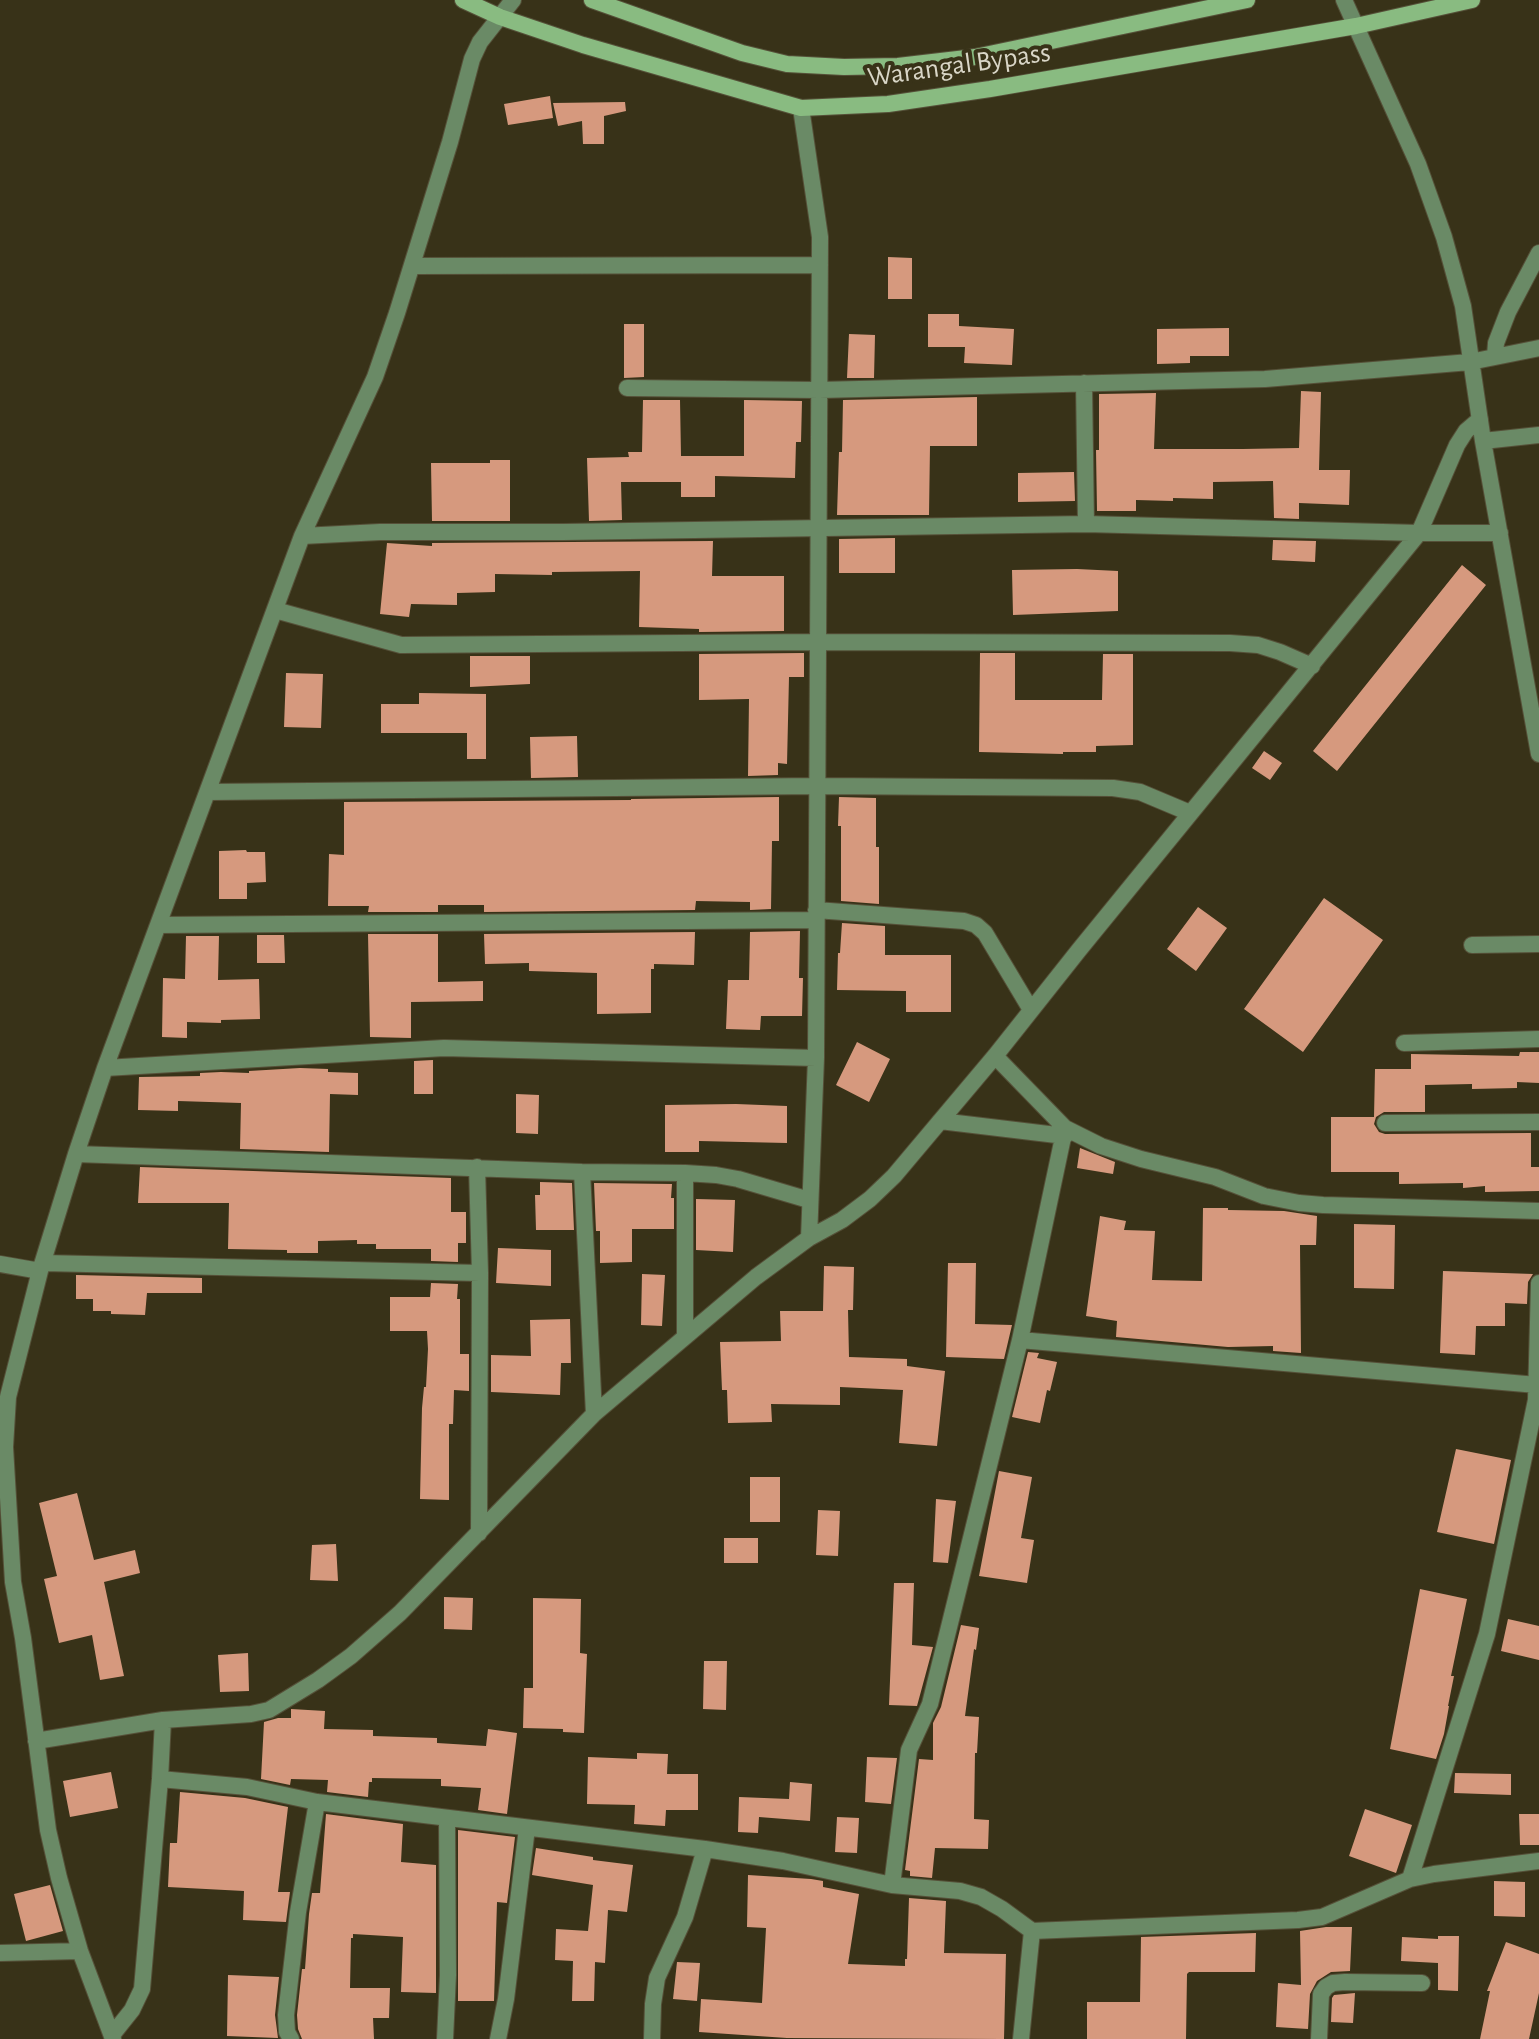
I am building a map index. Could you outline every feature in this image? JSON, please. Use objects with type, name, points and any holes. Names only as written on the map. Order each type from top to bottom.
[{"type":"main road","name":"Warangal Bypass","points":[[463,0],[500,17],[583,45],[801,108],[888,104],[961,93],[1356,26],[1472,0]]},
{"type":"main road","name":"Warangal Bypass","points":[[592,0],[742,53],[787,64],[844,67],[898,66],[975,57],[1247,0]]},
{"type":"street","points":[[112,2037],[80,1951],[59,1878],[48,1830],[23,1638],[6,1583],[3,1447],[8,1397],[41,1267],[105,1068],[302,536],[375,377],[450,142],[472,59],[480,42],[513,0]]},
{"type":"street","points":[[1344,0],[1418,164],[1444,237],[1463,306],[1483,441],[1539,754]]},
{"type":"street","points":[[801,108],[820,237],[816,1058],[809,1238]]},
{"type":"street","points":[[1495,356],[1496,343],[1508,312],[1539,253]]},
{"type":"street","points":[[412,266],[820,265]]},
{"type":"street","points":[[627,388],[819,390],[1265,379],[1470,362],[1539,348]]},
{"type":"street","points":[[1084,383],[1086,524]]},
{"type":"street","points":[[36,1741],[163,1720],[251,1714],[269,1710],[318,1680],[400,1613],[594,1414],[756,1277],[870,1199],[894,1176],[995,1056],[1419,533],[1457,445],[1466,431],[1480,419]]},
{"type":"street","points":[[1483,441],[1539,435]]},
{"type":"street","points":[[302,536],[380,532],[1086,524],[1500,533]]},
{"type":"street","points":[[275,610],[401,645],[1230,643],[1258,645],[1312,666]]},
{"type":"street","points":[[208,792],[817,786],[1127,789],[1190,813]]},
{"type":"street","points":[[158,925],[816,915],[964,921],[976,925],[985,933],[1031,1010]]},
{"type":"street","points":[[1472,945],[1539,944]]},
{"type":"street","points":[[1404,1043],[1539,1039]]},
{"type":"street","points":[[105,1068],[444,1048],[816,1058]]},
{"type":"street","points":[[995,1056],[1065,1132]]},
{"type":"street","points":[[940,1121],[1065,1132],[1141,1159],[1215,1177],[1264,1196],[1299,1203],[1539,1211]]},
{"type":"street","points":[[1385,1123],[1539,1122]]},
{"type":"street","points":[[892,1885],[909,1750],[930,1704],[1020,1340],[1065,1132]]},
{"type":"street","points":[[76,1154],[685,1173],[738,1179],[809,1200]]},
{"type":"street","points":[[477,1167],[480,1273],[479,1533]]},
{"type":"street","points":[[582,1172],[594,1414]]},
{"type":"street","points":[[685,1173],[685,1337]]},
{"type":"street","points":[[0,1264],[480,1273]]},
{"type":"street","points":[[1410,1879],[1487,1634],[1537,1395],[1539,1283]]},
{"type":"street","points":[[1020,1340],[1537,1395]]},
{"type":"street","points":[[112,2037],[132,2010],[142,1989],[163,1720]]},
{"type":"street","points":[[160,1779],[247,1787],[317,1802],[705,1849],[783,1861],[892,1885],[960,1891],[981,1897],[1032,1931],[1322,1917],[1410,1879],[1539,1861]]},
{"type":"street","points":[[291,2039],[287,2032],[286,2015],[298,1912],[317,1802]]},
{"type":"street","points":[[445,2039],[448,1975],[447,1819]]},
{"type":"street","points":[[498,2039],[506,1999],[527,1828]]},
{"type":"street","points":[[652,2039],[657,1978],[692,1897],[705,1849]]},
{"type":"street","points":[[1021,2039],[1032,1931]]},
{"type":"street","points":[[0,1953],[80,1951]]},
{"type":"street","points":[[1319,2039],[1321,1994],[1333,1983],[1422,1983]]},
{"type":"building","points":[[550,96],[553,118],[508,125],[504,104]]},
{"type":"building","points":[[625,102],[626,111],[604,116],[604,144],[583,144],[582,121],[558,126],[553,103]]},
{"type":"building","points":[[888,257],[912,258],[912,299],[888,299]]},
{"type":"building","points":[[928,314],[959,314],[959,326],[1014,329],[1012,365],[964,363],[965,347],[928,347]]},
{"type":"building","points":[[624,324],[644,324],[644,377],[624,378]]},
{"type":"building","points":[[1229,328],[1229,356],[1190,356],[1190,363],[1157,364],[1157,329]]},
{"type":"building","points":[[849,334],[875,335],[874,378],[847,378]]},
{"type":"building","points":[[1301,391],[1321,392],[1319,470],[1350,470],[1349,505],[1299,503],[1299,519],[1274,518],[1273,481],[1213,482],[1213,499],[1136,500],[1136,511],[1097,511],[1099,394],[1156,393],[1154,449],[1243,449],[1299,448]]},
{"type":"building","points":[[977,397],[977,446],[930,446],[929,515],[837,515],[843,400]]},
{"type":"building","points":[[643,400],[680,400],[681,456],[744,456],[744,400],[802,401],[801,442],[796,442],[795,478],[715,476],[715,497],[681,497],[681,482],[621,482],[622,520],[589,521],[587,458],[629,457],[628,452],[642,452]]},
{"type":"building","points":[[490,460],[510,460],[510,521],[432,521],[431,463],[490,463]]},
{"type":"building","points":[[1074,472],[1075,501],[1018,502],[1018,473]]},
{"type":"building","points":[[895,538],[895,573],[839,573],[839,539]]},
{"type":"building","points":[[1273,540],[1316,541],[1315,562],[1272,560]]},
{"type":"building","points":[[713,541],[712,576],[784,576],[784,631],[699,632],[699,629],[639,627],[640,571],[495,574],[495,592],[457,593],[457,605],[411,604],[409,617],[380,614],[387,543],[432,546],[432,543]]},
{"type":"building","points":[[1462,565],[1486,585],[1337,771],[1313,751]]},
{"type":"building","points":[[1012,570],[1118,571],[1118,611],[1013,615]]},
{"type":"building","points":[[804,653],[804,677],[789,677],[787,764],[778,763],[778,775],[748,776],[749,699],[699,700],[699,654]]},
{"type":"building","points":[[980,653],[1015,653],[1015,700],[1102,700],[1103,654],[1133,654],[1133,745],[1096,746],[1096,752],[1063,754],[979,752]]},
{"type":"building","points":[[470,656],[530,656],[530,684],[470,687]]},
{"type":"building","points":[[286,673],[323,674],[321,728],[284,727]]},
{"type":"building","points":[[419,693],[486,694],[486,759],[467,759],[467,733],[381,733],[381,704],[419,704]]},
{"type":"building","points":[[577,736],[578,777],[531,778],[530,737]]},
{"type":"building","points":[[1264,751],[1282,763],[1270,780],[1252,768]]},
{"type":"building","points":[[779,797],[779,841],[772,841],[771,909],[750,910],[750,902],[696,901],[695,910],[484,912],[484,905],[438,905],[438,912],[368,912],[369,906],[328,906],[329,854],[344,855],[344,802]]},
{"type":"building","points":[[839,797],[876,798],[879,904],[841,901]]},
{"type":"building","points":[[219,851],[265,852],[266,882],[247,883],[247,899],[219,899]]},
{"type":"building","points":[[1324,898],[1383,940],[1303,1052],[1244,1009]]},
{"type":"building","points":[[1198,907],[1227,928],[1196,971],[1167,949]]},
{"type":"building","points":[[842,923],[885,926],[885,955],[951,955],[951,1012],[906,1012],[906,991],[837,990]]},
{"type":"building","points":[[800,931],[802,1016],[761,1016],[760,1030],[726,1029],[728,980],[749,980],[750,932]]},
{"type":"building","points":[[695,932],[694,965],[654,964],[654,969],[651,969],[651,1013],[597,1014],[597,973],[529,971],[529,963],[485,964],[484,934]]},
{"type":"building","points":[[368,934],[438,934],[438,982],[483,981],[483,1001],[411,1002],[411,1038],[370,1037]]},
{"type":"building","points":[[257,935],[284,935],[285,963],[257,963]]},
{"type":"building","points":[[186,936],[219,936],[218,980],[259,979],[260,1019],[187,1022],[187,1038],[162,1037],[163,978],[185,979]]},
{"type":"building","points":[[857,1042],[890,1059],[869,1102],[836,1085]]},
{"type":"building","points":[[1520,1052],[1539,1052],[1539,1083],[1517,1082],[1517,1088],[1472,1089],[1472,1084],[1425,1085],[1425,1112],[1384,1112],[1376,1117],[1374,1124],[1379,1132],[1385,1134],[1531,1133],[1531,1167],[1539,1167],[1539,1191],[1485,1192],[1485,1186],[1463,1188],[1463,1183],[1399,1184],[1399,1172],[1331,1172],[1331,1117],[1374,1117],[1375,1069],[1411,1069],[1411,1054],[1519,1056]]},
{"type":"building","points":[[433,1060],[433,1094],[414,1094],[414,1061]]},
{"type":"building","points":[[300,1068],[358,1073],[358,1095],[330,1094],[329,1152],[240,1149],[241,1103],[178,1101],[178,1111],[138,1110],[139,1077],[200,1076],[200,1073],[249,1073]]},
{"type":"building","points":[[516,1094],[539,1095],[538,1134],[516,1133]]},
{"type":"building","points":[[665,1105],[787,1106],[787,1143],[699,1141],[699,1152],[665,1152]]},
{"type":"building","points":[[1080,1148],[1115,1162],[1113,1174],[1077,1168]]},
{"type":"building","points":[[140,1167],[451,1178],[451,1212],[466,1212],[466,1243],[458,1243],[458,1262],[431,1261],[431,1249],[376,1249],[376,1244],[357,1244],[357,1240],[318,1241],[318,1253],[228,1249],[229,1203],[138,1203]]},
{"type":"building","points":[[540,1182],[572,1183],[574,1230],[536,1230],[535,1195],[540,1195]]},
{"type":"building","points":[[594,1183],[672,1184],[674,1229],[632,1229],[632,1262],[600,1263]]},
{"type":"building","points":[[696,1199],[735,1200],[733,1252],[696,1250]]},
{"type":"building","points":[[1203,1208],[1284,1211],[1317,1216],[1316,1245],[1300,1245],[1301,1353],[1273,1351],[1273,1346],[1228,1347],[1116,1337],[1117,1321],[1086,1316],[1100,1216],[1126,1221],[1124,1230],[1155,1231],[1152,1280],[1202,1281]]},
{"type":"building","points":[[1354,1224],[1395,1225],[1394,1289],[1354,1288]]},
{"type":"building","points":[[498,1248],[551,1250],[551,1286],[496,1283]]},
{"type":"building","points":[[948,1263],[976,1263],[975,1324],[1012,1325],[1004,1359],[946,1357]]},
{"type":"building","points":[[824,1266],[854,1267],[853,1310],[848,1310],[849,1357],[907,1359],[907,1366],[945,1371],[937,1446],[899,1443],[903,1390],[840,1387],[840,1405],[771,1404],[772,1422],[728,1423],[727,1390],[722,1390],[720,1342],[781,1341],[780,1311],[823,1311]]},
{"type":"building","points":[[1443,1271],[1533,1274],[1528,1282],[1527,1304],[1505,1303],[1505,1326],[1476,1326],[1475,1355],[1440,1353]]},
{"type":"building","points":[[642,1274],[665,1275],[662,1326],[641,1325]]},
{"type":"building","points":[[76,1275],[202,1278],[202,1293],[147,1293],[145,1315],[111,1314],[111,1311],[93,1311],[93,1299],[76,1299]]},
{"type":"building","points":[[431,1283],[458,1284],[460,1354],[469,1354],[469,1391],[454,1390],[453,1424],[449,1424],[449,1500],[420,1499],[427,1331],[390,1331],[390,1297],[430,1297]]},
{"type":"building","points":[[570,1319],[571,1363],[561,1363],[560,1395],[491,1392],[491,1355],[531,1356],[530,1320]]},
{"type":"building","points":[[1028,1352],[1039,1353],[1037,1358],[1057,1362],[1040,1423],[1012,1417]]},
{"type":"building","points":[[1456,1449],[1511,1460],[1494,1544],[1437,1532]]},
{"type":"building","points":[[999,1471],[1032,1477],[1021,1538],[1034,1540],[1027,1583],[979,1576]]},
{"type":"building","points":[[750,1477],[780,1477],[780,1522],[750,1522]]},
{"type":"building","points":[[77,1493],[94,1560],[135,1550],[140,1573],[104,1582],[124,1676],[100,1680],[92,1635],[59,1643],[44,1579],[57,1576],[39,1503]]},
{"type":"building","points":[[936,1499],[956,1501],[948,1563],[933,1562]]},
{"type":"building","points":[[818,1510],[840,1511],[838,1556],[816,1555]]},
{"type":"building","points":[[724,1538],[758,1538],[758,1563],[724,1563]]},
{"type":"building","points":[[336,1544],[338,1581],[310,1580],[312,1545]]},
{"type":"building","points":[[894,1583],[914,1583],[912,1645],[933,1647],[917,1706],[889,1705]]},
{"type":"building","points":[[1420,1589],[1467,1599],[1451,1676],[1454,1676],[1444,1734],[1436,1759],[1390,1749]]},
{"type":"building","points":[[444,1597],[473,1598],[472,1630],[444,1629]]},
{"type":"building","points":[[533,1598],[581,1599],[580,1653],[587,1654],[584,1733],[523,1728],[524,1688],[533,1688]]},
{"type":"building","points":[[1508,1619],[1539,1626],[1539,1660],[1501,1651]]},
{"type":"building","points":[[961,1625],[979,1628],[965,1716],[979,1717],[974,1819],[989,1820],[988,1849],[935,1848],[932,1878],[910,1876],[910,1871],[905,1870],[919,1759],[933,1760],[933,1723],[941,1707]]},
{"type":"building","points":[[248,1653],[249,1691],[220,1692],[218,1655]]},
{"type":"building","points":[[704,1661],[727,1661],[726,1710],[703,1709]]},
{"type":"building","points":[[291,1709],[325,1711],[324,1729],[373,1730],[373,1736],[437,1738],[437,1743],[486,1746],[488,1729],[517,1733],[507,1814],[478,1810],[481,1788],[441,1786],[441,1779],[372,1778],[368,1797],[327,1792],[328,1780],[291,1779],[290,1785],[261,1779],[264,1722],[291,1718]]},
{"type":"building","points":[[637,1753],[668,1754],[667,1774],[698,1774],[698,1810],[666,1810],[665,1826],[634,1824],[635,1805],[587,1804],[588,1757],[637,1759]]},
{"type":"building","points":[[867,1757],[897,1758],[891,1804],[865,1802]]},
{"type":"building","points":[[111,1772],[118,1808],[70,1817],[63,1781]]},
{"type":"building","points":[[1455,1773],[1511,1774],[1511,1795],[1454,1793]]},
{"type":"building","points":[[790,1782],[812,1784],[810,1821],[759,1817],[758,1833],[738,1832],[739,1797],[789,1799]]},
{"type":"building","points":[[180,1792],[245,1798],[288,1807],[278,1892],[290,1892],[286,1922],[243,1920],[244,1891],[168,1887],[170,1843],[177,1843]]},
{"type":"building","points":[[1365,1809],[1412,1825],[1396,1873],[1349,1856]]},
{"type":"building","points":[[326,1814],[403,1824],[401,1862],[436,1865],[436,1993],[401,1992],[403,1937],[353,1934],[351,1938],[350,1988],[390,1988],[389,2018],[373,2018],[374,2039],[302,2039],[298,2029],[297,2015],[312,1893],[320,1893]]},
{"type":"building","points":[[1519,1814],[1539,1814],[1539,1845],[1520,1845]]},
{"type":"building","points":[[837,1817],[859,1818],[857,1853],[835,1852]]},
{"type":"building","points":[[458,1830],[515,1837],[507,1903],[497,1902],[494,2001],[458,2001]]},
{"type":"building","points":[[536,1848],[633,1865],[627,1912],[608,1910],[605,1963],[595,1962],[594,2001],[572,2001],[573,1961],[555,1960],[556,1929],[588,1931],[593,1885],[532,1875]]},
{"type":"building","points":[[748,1875],[823,1881],[823,1887],[859,1894],[848,1964],[905,1966],[909,1898],[946,1901],[944,1953],[1006,1954],[1004,2039],[787,2038],[699,2032],[701,1999],[762,2003],[766,1928],[747,1927]]},
{"type":"building","points":[[1494,1881],[1525,1882],[1525,1917],[1494,1916]]},
{"type":"building","points":[[50,1885],[63,1931],[26,1941],[14,1894]]},
{"type":"building","points":[[1352,1927],[1350,1971],[1331,1972],[1317,1981],[1310,1994],[1308,2029],[1276,2027],[1278,1983],[1301,1985],[1300,1931]]},
{"type":"building","points":[[1256,1933],[1255,1972],[1187,1974],[1186,2039],[1087,2039],[1087,2002],[1140,2002],[1141,1937]]},
{"type":"building","points":[[1438,1936],[1459,1936],[1458,1991],[1438,1990],[1438,1963],[1401,1961],[1402,1937],[1438,1939]]},
{"type":"building","points":[[1506,1942],[1539,1954],[1539,1993],[1529,2039],[1480,2039],[1490,1991],[1487,1991]]},
{"type":"building","points":[[677,1962],[700,1963],[697,2001],[673,1999]]},
{"type":"building","points":[[228,1975],[279,1977],[275,2015],[278,2038],[227,2036]]},
{"type":"building","points":[[1355,1993],[1353,2023],[1331,2022],[1334,1995]]}]
